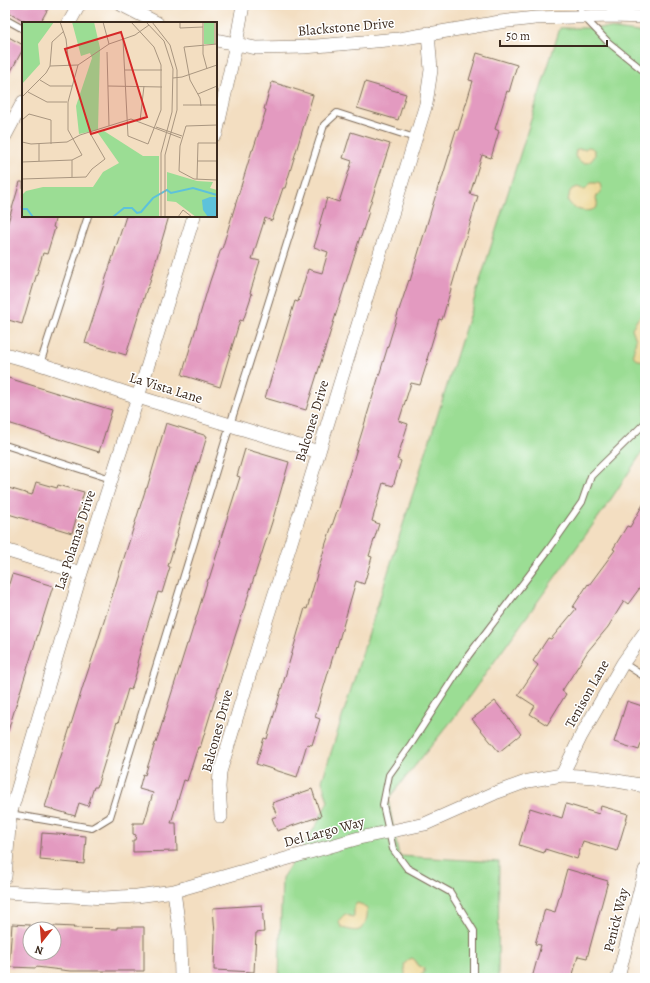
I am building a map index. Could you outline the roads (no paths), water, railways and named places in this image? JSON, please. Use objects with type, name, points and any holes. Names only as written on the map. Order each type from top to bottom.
[{"type":"street","points":[[70,22],[79,5]]},
{"type":"street","points":[[122,5],[155,22]]},
{"type":"street","points":[[218,115],[236,44],[243,5]]},
{"type":"street","name":"Blackstone Drive","points":[[217,40],[256,48],[304,46],[400,39],[428,33],[582,11],[612,16],[645,17]]},
{"type":"street","name":"Balcones Drive","points":[[221,817],[219,788],[220,772],[426,104],[431,70],[428,33]]},
{"type":"street","points":[[5,136],[22,104]]},
{"type":"street","name":"Las Polamas Drive","points":[[5,877],[8,813],[81,573],[194,217]]},
{"type":"street","name":"La Vista Lane","points":[[5,354],[319,452]]},
{"type":"street","points":[[5,550],[81,573]]},
{"type":"street","name":"Tenison Lane","points":[[562,775],[581,736],[623,663],[645,632]]},
{"type":"street","name":"Del Largo Way","points":[[5,892],[104,898],[137,896],[174,891],[359,838],[425,824],[495,793],[528,781],[562,775],[595,776],[645,786]]},
{"type":"street","name":"Penick Way","points":[[618,978],[644,877]]},
{"type":"street","points":[[174,891],[180,937],[181,978]]},
{"type":"lane","points":[[582,11],[608,42],[645,72]]},
{"type":"lane","points":[[5,19],[22,28]]},
{"type":"lane","points":[[8,813],[92,828],[110,817],[230,424],[324,125],[337,113],[415,138]]},
{"type":"lane","points":[[40,364],[88,217]]},
{"type":"lane","points":[[474,978],[474,931],[450,892],[407,868],[393,849],[383,805],[389,775],[468,656],[549,549],[582,502],[591,476],[645,423]]},
{"type":"lane","points":[[5,446],[111,479]]},
{"type":"lane","points":[[623,663],[645,676]]}]
